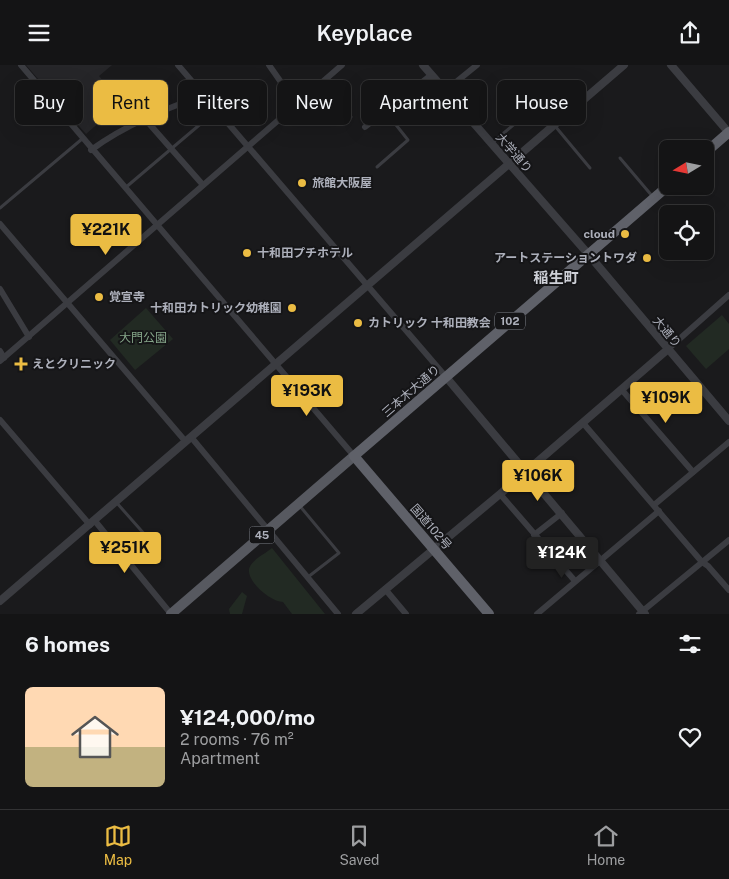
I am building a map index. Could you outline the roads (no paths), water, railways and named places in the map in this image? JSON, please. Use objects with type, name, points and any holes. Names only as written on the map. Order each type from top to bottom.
[{"type":"highway","points":[[714,146],[729,133]]},
{"type":"highway","name":"三本木大通り","points":[[354,457],[659,194]]},
{"type":"highway","name":"国道102号","points":[[354,457],[489,614]]},
{"type":"main road","name":"三本木大通り","points":[[171,614],[354,457]]},
{"type":"street","points":[[20,65],[354,457]]},
{"type":"street","points":[[178,65],[191,80]]},
{"type":"street","points":[[269,65],[278,80]]},
{"type":"street","points":[[325,80],[342,65]]},
{"type":"street","points":[[459,80],[477,65]]},
{"type":"street","points":[[586,98],[624,65]]},
{"type":"street","points":[[670,65],[729,133]]},
{"type":"street","name":"大学通り","points":[[425,66],[435,80]]},
{"type":"street","points":[[425,80],[431,75]]},
{"type":"street","points":[[0,351],[2,360],[277,122]]},
{"type":"street","points":[[92,150],[107,138],[133,125]]},
{"type":"street","points":[[150,125],[203,185]]},
{"type":"street","points":[[229,125],[562,513],[642,613],[729,540]]},
{"type":"street","name":"大学通り","points":[[475,125],[589,255]]},
{"type":"street","points":[[0,601],[368,287],[554,125]]},
{"type":"street","points":[[0,224],[268,529],[338,614]]},
{"type":"street","name":"大通り","points":[[589,255],[667,350],[729,421]]},
{"type":"street","points":[[0,289],[29,337]]},
{"type":"street","points":[[356,614],[622,390],[729,295]]},
{"type":"street","points":[[622,390],[693,472]]},
{"type":"street","points":[[0,420],[171,614]]},
{"type":"street","points":[[583,423],[702,562],[708,566],[729,590]]},
{"type":"street","points":[[654,505],[729,442]]},
{"type":"street","points":[[500,494],[575,581]]},
{"type":"street","points":[[537,614],[659,511]]},
{"type":"street","points":[[534,535],[562,513]]},
{"type":"street","points":[[385,589],[406,614]]},
{"type":"lane","points":[[125,189],[200,125]]},
{"type":"lane","points":[[377,167],[408,140],[396,125]]},
{"type":"lane","points":[[491,143],[513,125]]},
{"type":"lane","points":[[554,125],[590,168]]},
{"type":"lane","points":[[0,207],[82,139]]},
{"type":"lane","points":[[620,158],[654,198]]},
{"type":"lane","points":[[116,502],[154,545]]},
{"type":"lane","points":[[298,504],[339,553],[308,578]]},
{"type":"place","name":"旅館大阪屋","points":[[302,183]]},
{"type":"place","name":"cloud","points":[[625,234]]},
{"type":"place","name":"十和田プチホテル","points":[[247,253]]},
{"type":"place","name":"アートステーショントワダ","points":[[647,258]]},
{"type":"place","name":"覚宣寺","points":[[99,297]]},
{"type":"place","name":"十和田カトリック幼稚園","points":[[292,308]]},
{"type":"place","name":"カトリック 十和田教会","points":[[358,323]]},
{"type":"place","name":"えとクリニック","points":[[21,364]]},
{"type":"district","name":"稲生町","points":[[556,277]]},
{"type":"park label","name":"大門公園","points":[[143,338]]}]
